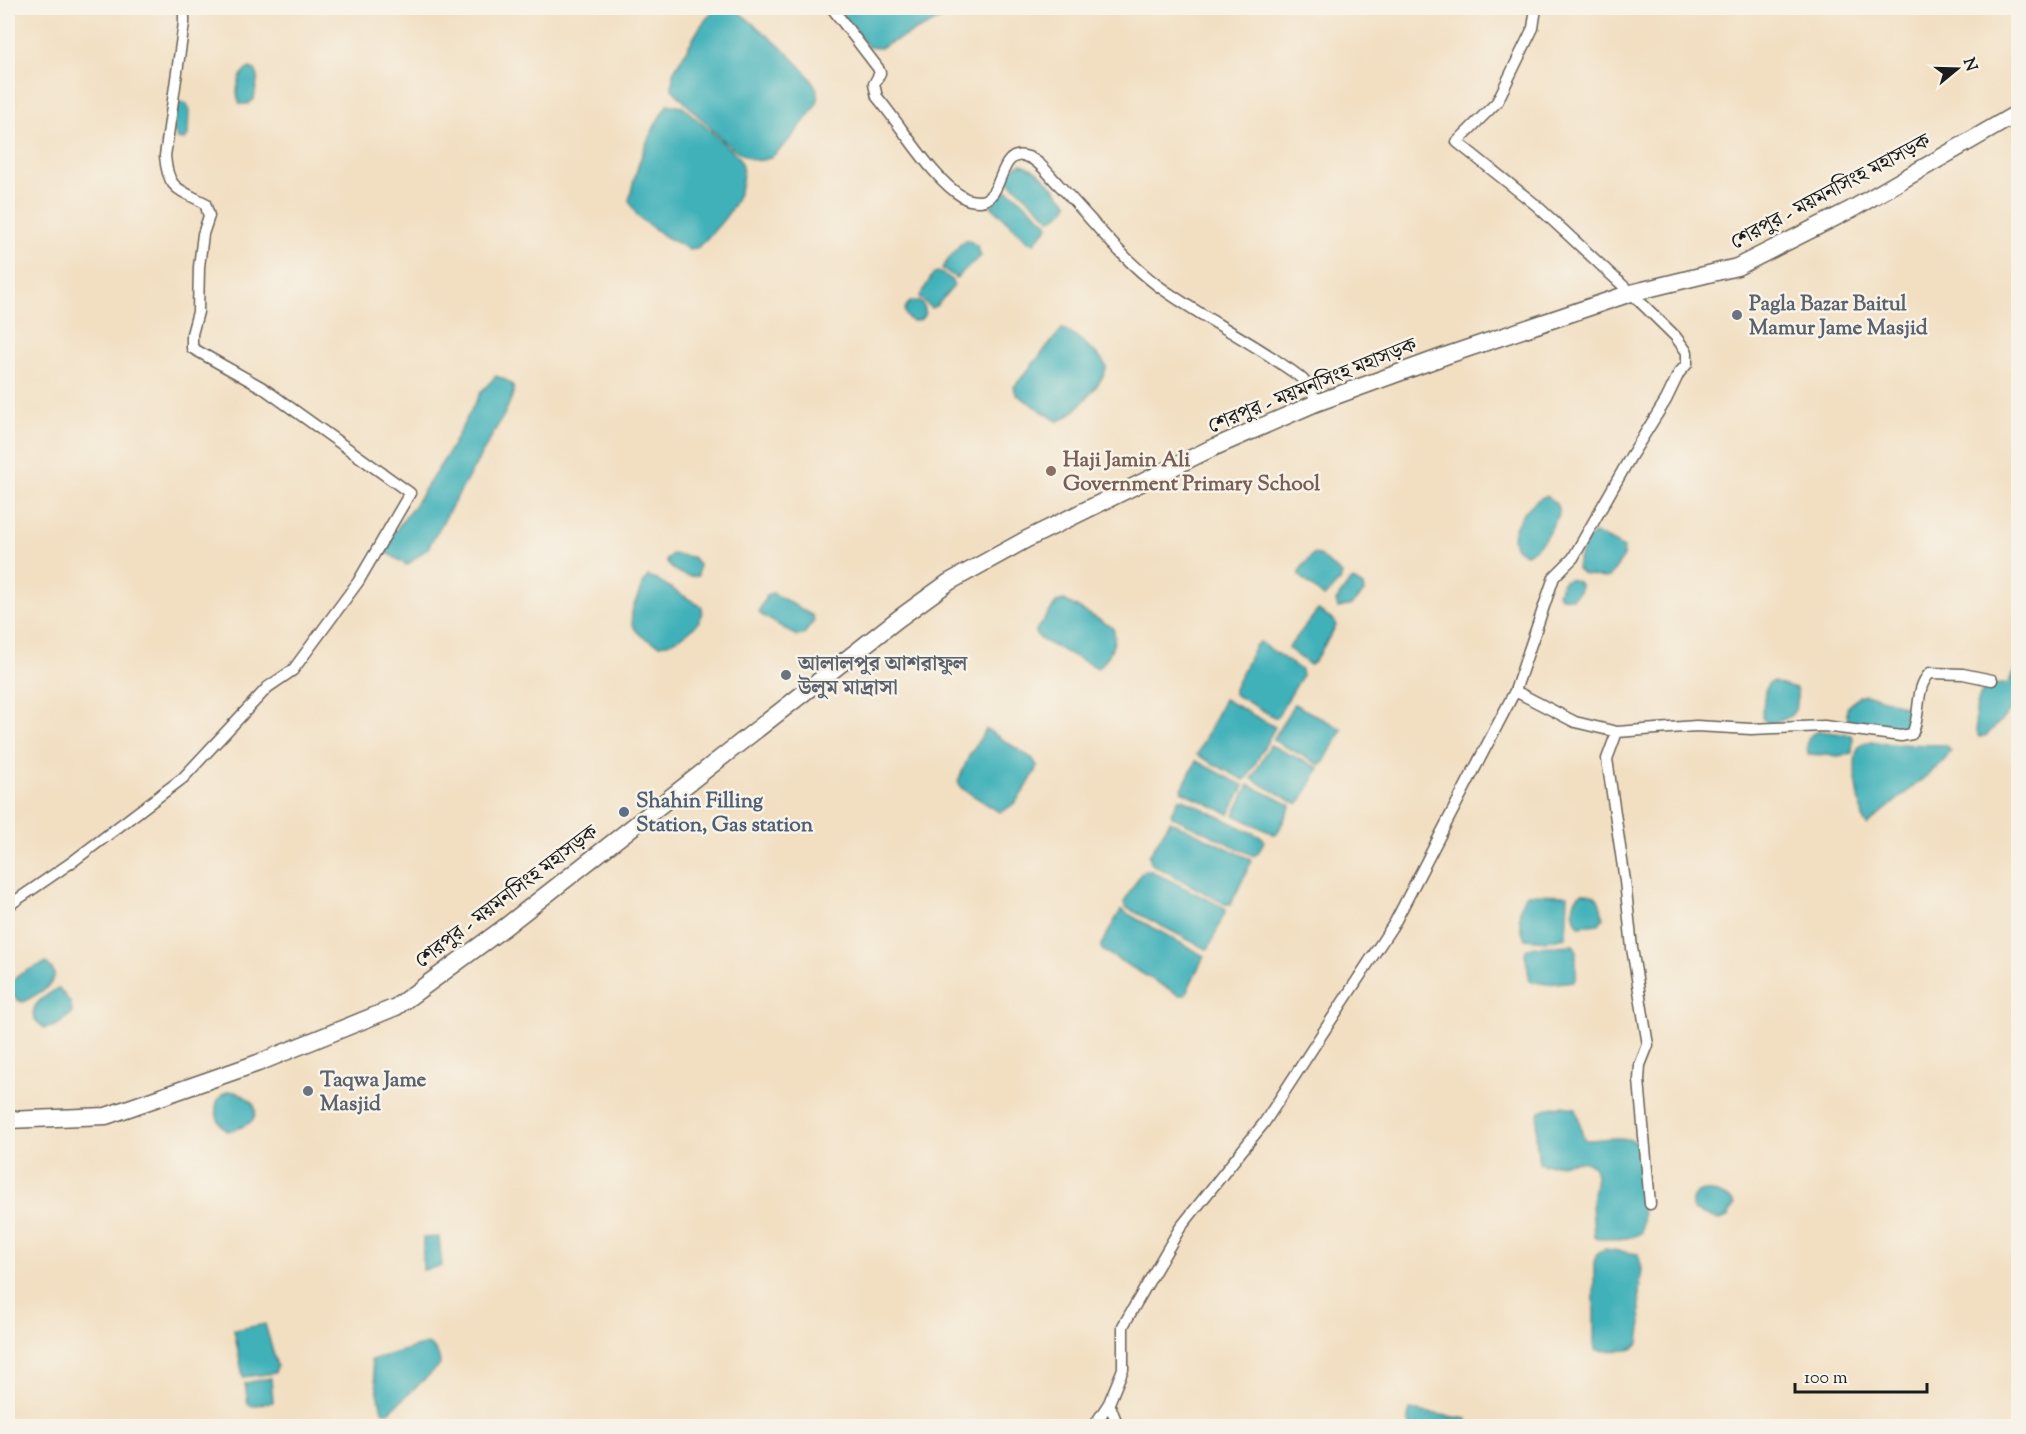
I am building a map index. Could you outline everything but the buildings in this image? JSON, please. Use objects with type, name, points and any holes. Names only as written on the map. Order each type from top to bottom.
[{"type":"main road","name":"শেরপুর - ময়মনসিংহ মহাসড়ক","points":[[8,1119],[106,1116],[258,1063],[396,1007],[505,927],[850,656],[949,582],[1027,539],[1199,454],[1316,403],[1445,356],[1631,293],[1737,267],[1852,209],[2019,113]]},
{"type":"street","points":[[8,906],[72,862],[183,778],[268,687],[293,670],[358,582],[410,493],[263,388],[192,348],[192,333],[198,312],[199,267],[203,234],[209,216],[205,203],[187,195],[171,183],[168,178],[165,156],[184,8]]},
{"type":"street","points":[[832,8],[878,68],[880,73],[874,84],[877,97],[944,183],[964,198],[987,200],[992,197],[1009,160],[1017,156],[1027,157],[1036,162],[1131,263],[1195,311],[1259,349],[1305,382],[1316,403]]},
{"type":"street","points":[[1094,1426],[1109,1403],[1123,1369],[1123,1326],[1180,1228],[1264,1123],[1395,922],[1515,691],[1554,577],[1573,558],[1666,400],[1679,373],[1687,364],[1687,352],[1675,336],[1631,293],[1536,205],[1457,142],[1497,102],[1533,28],[1536,8]]},
{"type":"street","points":[[1515,691],[1575,722],[1617,732],[1696,726],[1751,729],[1824,726],[1901,736],[1912,734],[1917,724],[1923,680],[1930,673],[1963,674],[1992,680]]},
{"type":"street","points":[[1617,732],[1607,759],[1625,881],[1632,948],[1648,1045],[1640,1065],[1639,1080],[1650,1204]]},
{"type":"street","points":[[1109,1403],[1118,1426]]},
{"type":"water","points":[[715,8],[733,8],[774,41],[801,67],[817,91],[818,100],[804,121],[778,152],[765,160],[755,160],[746,156],[723,140],[672,89],[673,73],[700,27]]},
{"type":"water","points":[[837,8],[963,8],[880,48],[868,47]]},
{"type":"water","points":[[250,68],[255,70],[258,76],[254,99],[248,104],[240,104],[237,94],[238,83],[246,70]]},
{"type":"water","points":[[177,101],[187,104],[189,108],[188,135],[185,140],[177,139],[173,129]]},
{"type":"water","points":[[668,104],[683,107],[739,157],[742,170],[742,183],[732,207],[697,248],[688,249],[663,235],[638,217],[629,201],[644,151],[654,127]]},
{"type":"water","points":[[1021,164],[1040,174],[1067,202],[1063,212],[1058,216],[1050,219],[1009,181],[1007,175],[1014,167]]},
{"type":"water","points":[[1007,190],[1047,223],[1048,227],[1034,243],[1029,242],[991,206]]},
{"type":"water","points":[[968,240],[977,246],[981,256],[956,278],[942,268],[961,243]]},
{"type":"water","points":[[937,272],[948,277],[954,286],[936,306],[931,308],[920,296],[933,274]]},
{"type":"water","points":[[915,301],[922,304],[925,311],[922,318],[915,321],[908,318],[905,311],[908,304]]},
{"type":"water","points":[[1062,329],[1087,346],[1101,359],[1106,368],[1099,382],[1085,399],[1070,414],[1057,421],[1016,394],[1014,387]]},
{"type":"water","points":[[496,376],[510,383],[514,390],[505,413],[428,548],[407,565],[384,551],[386,543],[446,457],[481,392]]},
{"type":"water","points":[[1547,496],[1556,504],[1559,515],[1544,539],[1535,549],[1526,554],[1517,549],[1513,541],[1514,532],[1524,513]]},
{"type":"water","points":[[1593,534],[1602,536],[1624,548],[1623,558],[1609,577],[1583,574],[1577,569],[1582,550]]},
{"type":"water","points":[[672,554],[692,557],[699,565],[698,576],[684,575],[671,567],[666,560]]},
{"type":"water","points":[[1313,554],[1319,555],[1342,574],[1340,581],[1324,597],[1299,575],[1299,571]]},
{"type":"water","points":[[648,576],[702,607],[702,614],[694,627],[681,637],[660,645],[644,638],[634,628],[632,622],[633,607]]},
{"type":"water","points":[[1569,579],[1577,581],[1581,586],[1578,593],[1572,598],[1561,597],[1558,594],[1563,581]]},
{"type":"water","points":[[1353,580],[1363,586],[1364,592],[1352,605],[1338,608],[1336,601],[1349,582]]},
{"type":"water","points":[[773,593],[813,616],[814,621],[803,635],[797,636],[760,614],[759,610],[768,594]]},
{"type":"water","points":[[1064,600],[1112,627],[1114,643],[1106,659],[1098,668],[1043,641],[1036,634],[1036,630],[1057,602]]},
{"type":"water","points":[[1318,610],[1334,620],[1336,626],[1315,661],[1310,665],[1288,648]]},
{"type":"water","points":[[1260,642],[1301,670],[1302,676],[1277,717],[1234,694],[1234,689],[1255,646]]},
{"type":"water","points":[[2018,670],[2018,703],[1987,735],[1980,737],[1975,717],[1980,695],[1988,685],[2008,684],[2014,671]]},
{"type":"water","points":[[1773,682],[1796,689],[1797,704],[1788,717],[1768,723],[1762,718],[1765,691],[1768,684]]},
{"type":"water","points":[[1859,695],[1875,696],[1907,707],[1908,718],[1903,729],[1851,724],[1847,716],[1847,708]]},
{"type":"water","points":[[1224,699],[1275,727],[1248,777],[1244,780],[1197,755]]},
{"type":"water","points":[[1294,704],[1342,729],[1324,762],[1320,765],[1273,740]]},
{"type":"water","points":[[986,729],[1033,759],[1037,766],[1016,801],[999,812],[960,787],[958,781],[969,756]]},
{"type":"water","points":[[1819,731],[1851,735],[1853,738],[1852,753],[1840,756],[1808,754],[1808,740],[1812,734]]},
{"type":"water","points":[[1872,741],[1888,744],[1945,745],[1951,751],[1943,762],[1867,825],[1864,822],[1858,794],[1855,762],[1859,747]]},
{"type":"water","points":[[1270,745],[1319,768],[1300,803],[1297,804],[1252,779]]},
{"type":"water","points":[[1196,761],[1244,786],[1229,814],[1181,791]]},
{"type":"water","points":[[1249,785],[1291,805],[1277,834],[1234,815]]},
{"type":"water","points":[[1179,799],[1263,838],[1264,841],[1258,853],[1254,856],[1173,817],[1171,813]]},
{"type":"water","points":[[1170,821],[1250,859],[1251,862],[1231,904],[1225,904],[1152,864],[1149,856]]},
{"type":"water","points":[[1149,870],[1225,908],[1209,948],[1206,949],[1125,907],[1124,902],[1142,872]]},
{"type":"water","points":[[1582,893],[1592,894],[1598,900],[1603,918],[1599,924],[1579,926],[1576,922],[1574,903]]},
{"type":"water","points":[[1528,894],[1568,895],[1566,937],[1547,941],[1525,939],[1521,929],[1520,913],[1524,897]]},
{"type":"water","points":[[1121,910],[1204,956],[1185,995],[1179,995],[1102,950],[1101,945]]},
{"type":"water","points":[[1573,945],[1576,949],[1576,978],[1574,981],[1547,984],[1530,981],[1525,953],[1527,949]]},
{"type":"water","points":[[46,963],[52,969],[53,981],[42,991],[23,1002],[16,999],[11,988],[15,978]]},
{"type":"water","points":[[59,988],[71,1004],[72,1013],[56,1026],[45,1028],[37,1022],[34,1016],[36,1005]]},
{"type":"water","points":[[230,1091],[248,1099],[255,1107],[255,1112],[250,1122],[228,1131],[219,1122],[216,1110],[219,1099]]},
{"type":"water","points":[[1561,1106],[1576,1108],[1583,1137],[1586,1140],[1619,1138],[1638,1143],[1643,1198],[1642,1232],[1626,1238],[1598,1239],[1594,1235],[1592,1202],[1596,1176],[1594,1166],[1581,1161],[1553,1165],[1539,1163],[1536,1138],[1538,1114],[1544,1109]]},
{"type":"water","points":[[1704,1191],[1718,1193],[1732,1200],[1734,1205],[1728,1217],[1719,1220],[1693,1210],[1693,1198],[1697,1193]]},
{"type":"water","points":[[439,1237],[442,1266],[423,1270],[423,1238]]},
{"type":"water","points":[[1605,1249],[1638,1254],[1642,1269],[1639,1292],[1641,1328],[1639,1343],[1628,1350],[1597,1351],[1594,1345],[1594,1262],[1598,1252]]},
{"type":"water","points":[[265,1324],[277,1366],[275,1373],[243,1377],[234,1330]]},
{"type":"water","points":[[426,1344],[436,1352],[440,1365],[389,1412],[382,1411],[371,1360]]},
{"type":"water","points":[[271,1378],[273,1402],[251,1406],[248,1404],[245,1383]]},
{"type":"water","points":[[1410,1410],[1467,1419],[1467,1423],[1473,1426],[1410,1426],[1408,1416]]},
{"type":"place","name":"Pagla Bazar Baitul Mamur Jame Masjid","points":[[1737,315]]},
{"type":"place","name":"Haji Jamin Ali Government Primary School","points":[[1051,471]]},
{"type":"place","name":"আলালপুর আশরাফুল উলুম মাদ্রাসা","points":[[786,675]]},
{"type":"place","name":"Shahin Filling Station, Gas station","points":[[624,812]]},
{"type":"place","name":"Taqwa Jame Masjid","points":[[308,1091]]}]
